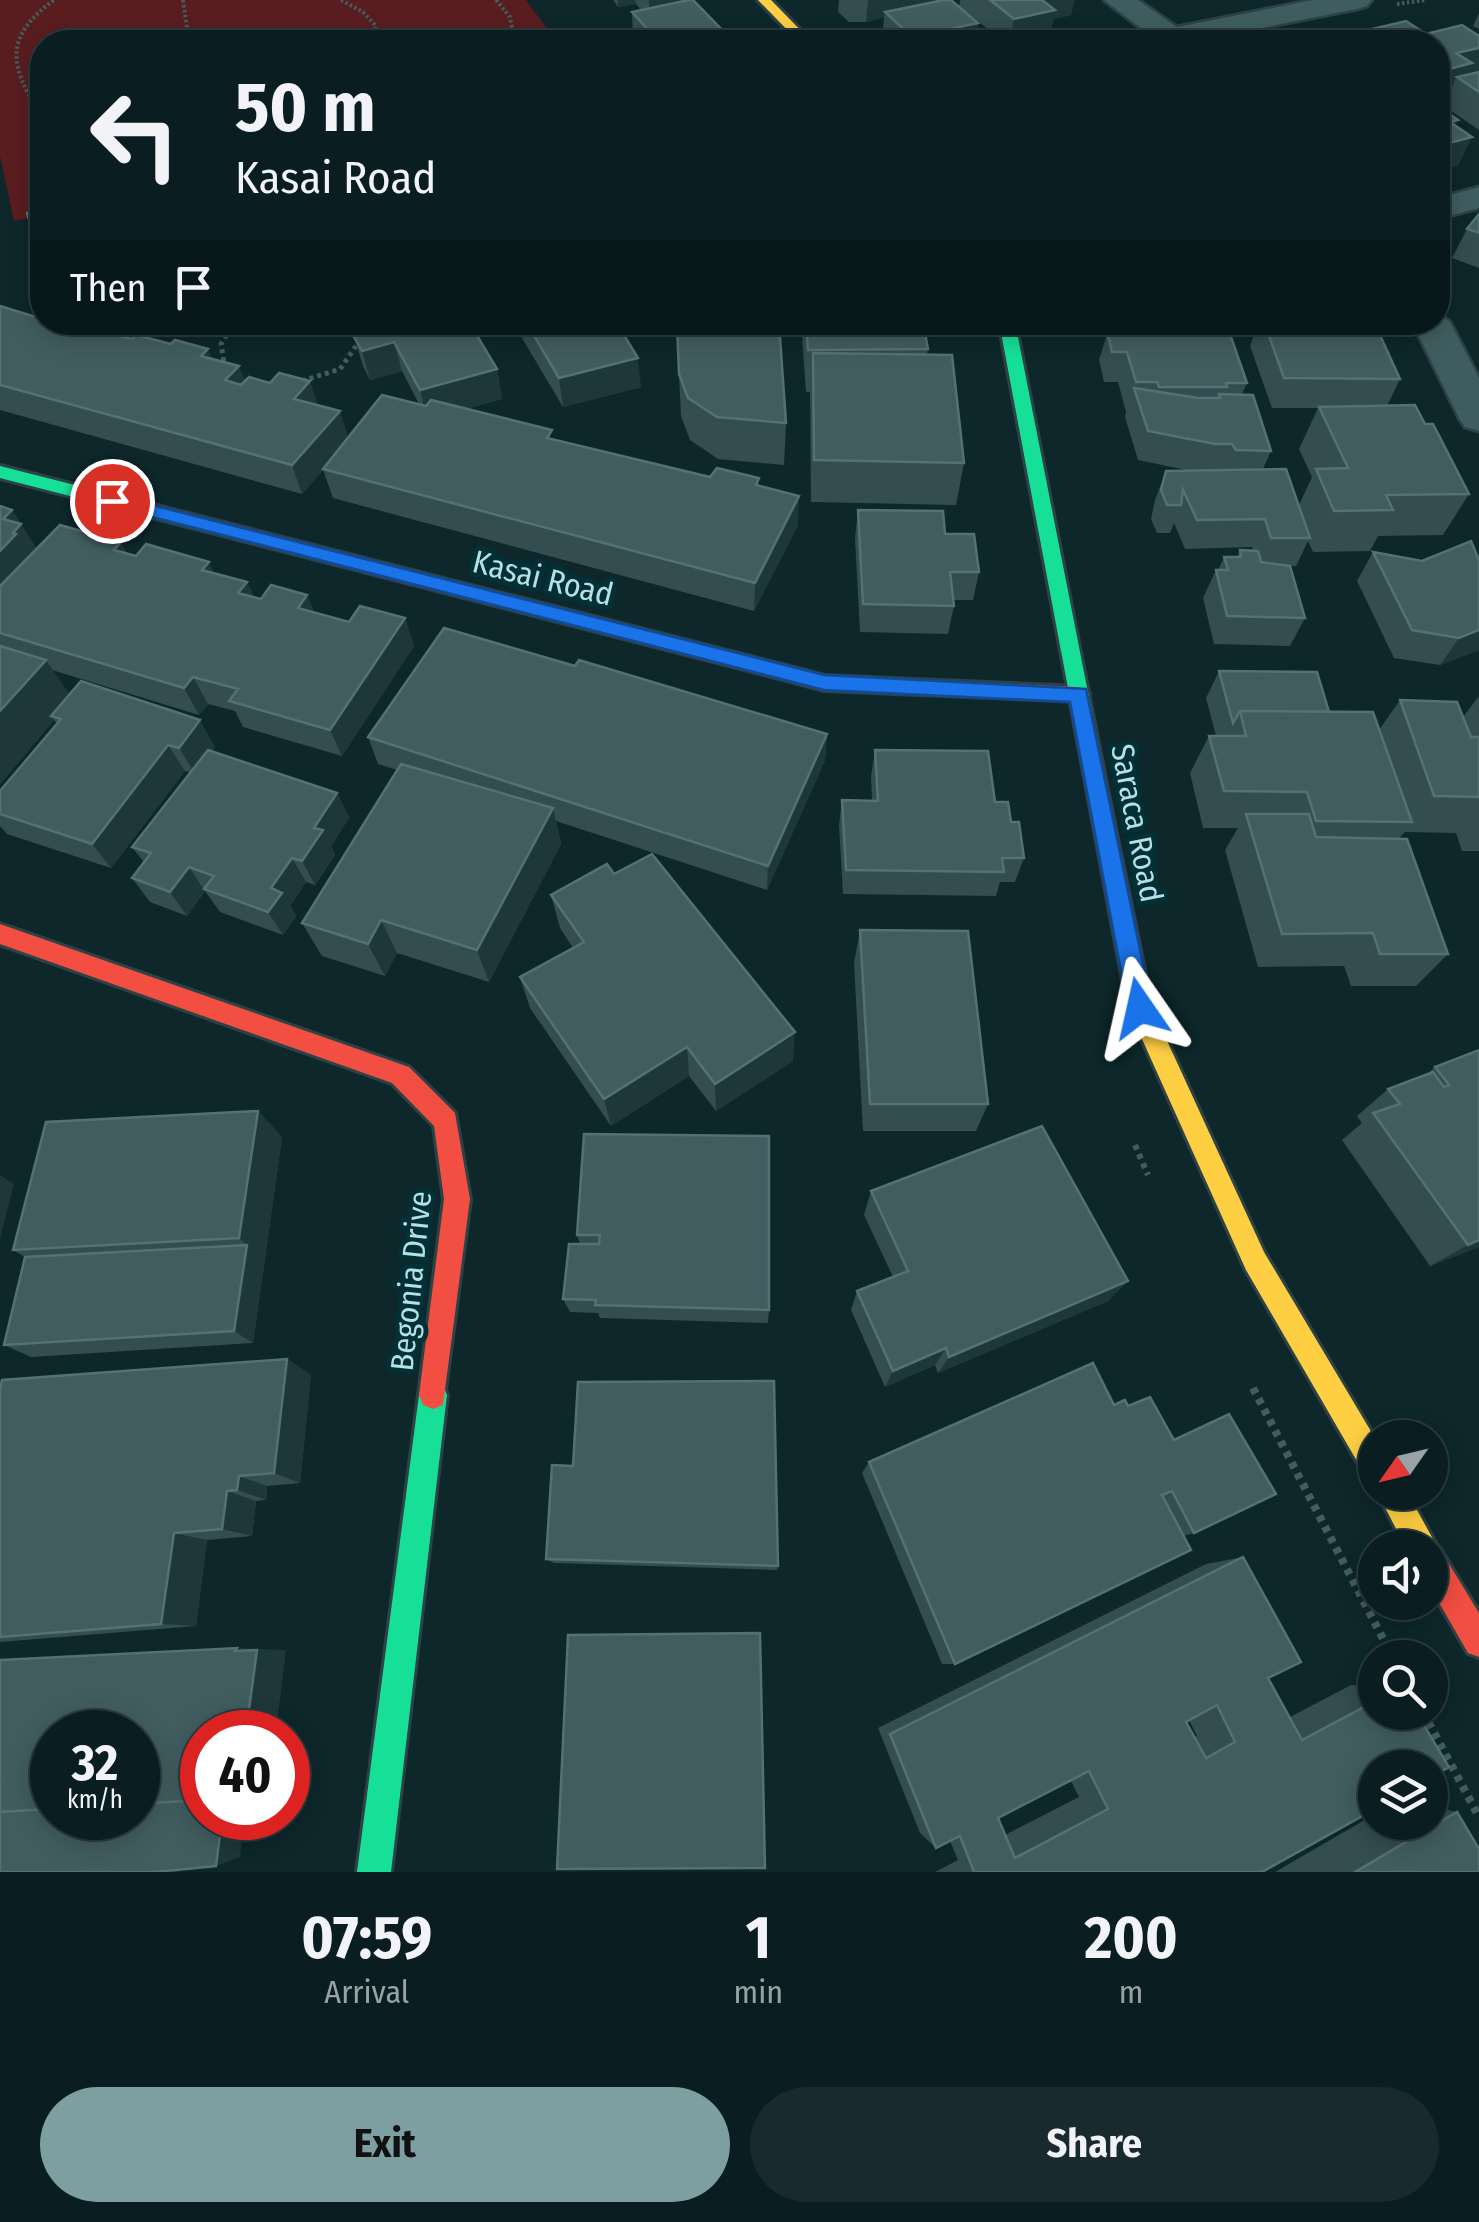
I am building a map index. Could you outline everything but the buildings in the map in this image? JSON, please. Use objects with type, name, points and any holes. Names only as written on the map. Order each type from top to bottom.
[{"type":"street","points":[[764,0],[794,30]]},
{"type":"street","points":[[1119,0],[1150,30]]},
{"type":"street","points":[[1209,30],[1356,0]]},
{"type":"street","points":[[1450,205],[1479,197]]},
{"type":"street","name":"Saraca Road","points":[[1009,335],[1140,1008],[1254,1261],[1358,1437]]},
{"type":"street","points":[[1437,335],[1479,418]]},
{"type":"street","name":"Kasai Road","points":[[0,472],[824,682],[1078,694]]},
{"type":"street","name":"Begonia Drive","points":[[0,934],[400,1075],[446,1120],[457,1199],[374,1872]]},
{"type":"street","points":[[1448,1589],[1479,1642]]},
{"type":"path","points":[[10,33],[36,9],[54,0]]},
{"type":"path","points":[[183,0],[187,30]]},
{"type":"path","points":[[341,0],[364,12],[376,30]]},
{"type":"path","points":[[496,0],[510,16],[513,30]]},
{"type":"path","points":[[10,67],[30,99]]},
{"type":"path","points":[[1432,1730],[1479,1817]]},
{"type":"shaded area","points":[[0,0],[526,0],[548,30],[30,30],[30,218],[14,221],[0,156]]},
{"type":"traffic: fast","points":[[1010,335],[1098,794]]},
{"type":"traffic: fast","points":[[0,472],[802,677]]},
{"type":"traffic: fast","points":[[374,1872],[433,1395]]},
{"type":"traffic: slow","points":[[764,0],[794,30]]},
{"type":"traffic: slow","points":[[1098,794],[1140,1008],[1255,1261],[1358,1436]]},
{"type":"traffic: slow","points":[[1401,1510],[1413,1530]]},
{"type":"traffic: jam","points":[[802,677],[824,683],[1079,694]]},
{"type":"traffic: jam","points":[[0,934],[400,1075],[446,1121],[457,1199],[433,1395]]},
{"type":"traffic: jam","points":[[1448,1589],[1479,1642]]},
{"type":"route","points":[[112,501],[824,682],[1078,694],[1140,1008]]}]
